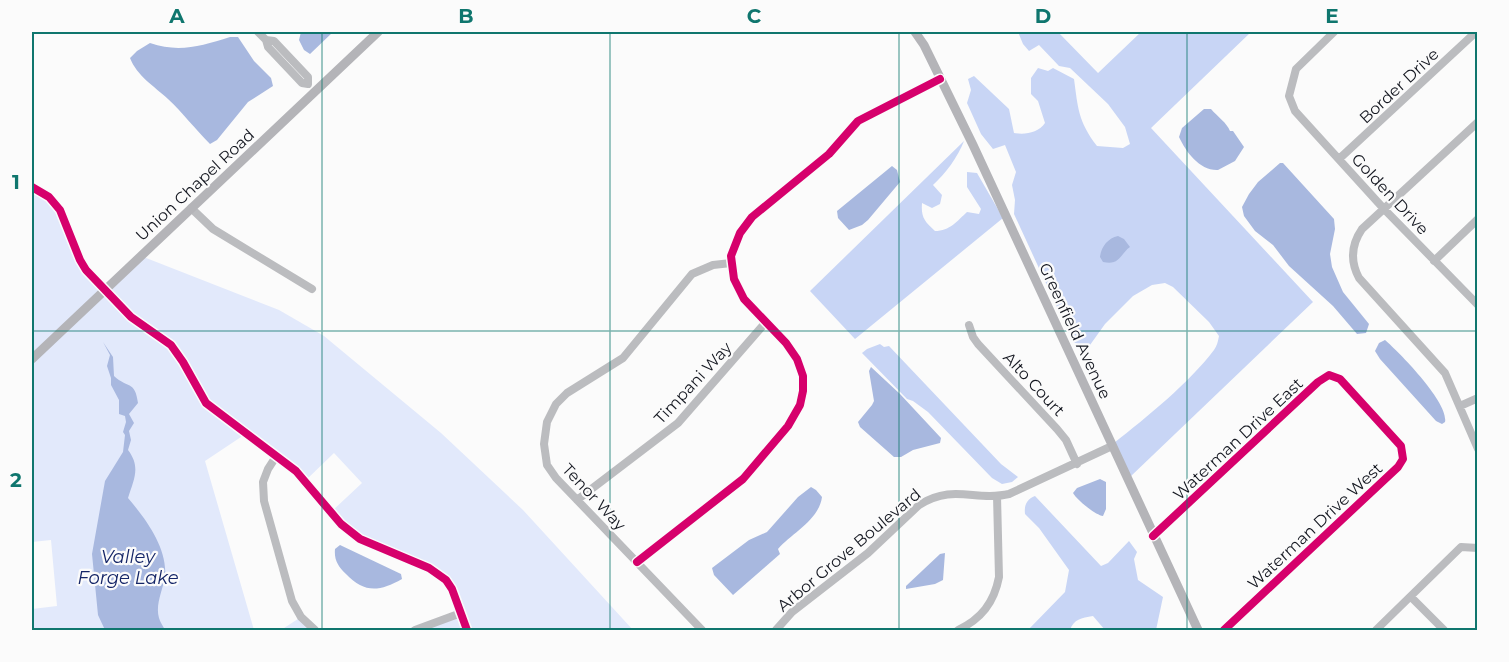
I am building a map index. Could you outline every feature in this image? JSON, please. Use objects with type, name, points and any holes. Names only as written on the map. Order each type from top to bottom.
[{"type":"main road","name":"Union Chapel Road","points":[[32,359],[191,208],[312,87],[378,32]]},
{"type":"main road","name":"Greenfield Avenue","points":[[915,32],[924,45]]},
{"type":"main road","name":"Greenfield Avenue","points":[[920,32],[924,45],[1198,630]]},
{"type":"street","name":"Border Drive","points":[[1340,159],[1476,32]]},
{"type":"street","name":"Golden Drive","points":[[1331,33],[1296,69],[1289,96],[1295,111],[1384,209],[1478,305]]},
{"type":"street","points":[[264,35],[268,46],[302,82],[312,87]]},
{"type":"street","points":[[637,562],[739,483],[781,435],[797,412],[803,391],[803,376],[800,367],[792,352],[740,292],[734,279],[731,263],[737,239],[748,222],[829,154],[858,121],[940,79]]},
{"type":"street","points":[[1478,122],[1362,229],[1356,238],[1353,266],[1359,278],[1445,373],[1478,449]]},
{"type":"street","points":[[32,187],[55,203],[68,228],[80,260],[105,290],[131,317],[171,345],[206,403],[296,471],[341,524],[360,538],[429,568],[446,580],[453,589],[467,630]]},
{"type":"street","points":[[191,208],[218,233],[312,289]]},
{"type":"street","points":[[1434,261],[1478,219]]},
{"type":"street","name":"Tenor Way","points":[[702,630],[556,478],[547,465],[544,444],[551,412],[567,393],[622,358],[692,274],[707,267],[731,263]]},
{"type":"street","name":"Timpani Way","points":[[577,500],[678,423],[766,322]]},
{"type":"street","name":"Alto Court","points":[[969,325],[973,338],[978,344],[1062,435],[1077,464]]},
{"type":"street","name":"Waterman Drive East","points":[[1154,536],[1325,376],[1336,376],[1368,409]]},
{"type":"street","points":[[1460,406],[1478,398]]},
{"type":"street","name":"Waterman Drive West","points":[[1224,630],[1402,463],[1401,446],[1368,409]]},
{"type":"street","name":"Arbor Grove Boulevard","points":[[776,630],[792,612],[868,553],[919,505],[928,500],[947,493],[997,496],[1017,491],[1112,446]]},
{"type":"street","points":[[277,455],[263,482],[264,501],[292,601],[301,617],[315,630]]},
{"type":"street","points":[[958,630],[974,622],[981,615],[988,607],[997,587],[999,577],[997,496]]},
{"type":"street","points":[[1376,630],[1461,547],[1478,548]]},
{"type":"street","points":[[1412,597],[1444,630]]},
{"type":"street","points":[[415,630],[461,614]]},
{"type":"shaded area","points":[[1018,32],[1058,32],[1098,73],[1141,32],[1251,32],[1151,128],[1313,302],[1130,477],[1114,443],[1154,411],[1192,375],[1214,350],[1219,336],[1209,322],[1173,287],[1165,283],[1152,285],[1133,296],[1105,324],[1090,345],[1073,342],[1014,214],[1015,200],[1012,185],[1016,172],[1005,145],[993,149],[981,134],[967,103],[971,90],[968,79],[974,76],[1009,109],[1014,133],[1022,134],[1035,131],[1045,123],[1038,101],[1031,94],[1031,78],[1038,68],[1048,71],[1053,68],[1074,79],[1082,121],[1097,146],[1123,148],[1130,144],[1125,127],[1108,104],[1070,68],[1059,66],[1039,45],[1029,51]]},
{"type":"shaded area","points":[[964,141],[951,165],[933,185],[942,195],[940,204],[932,208],[922,203],[924,219],[935,231],[940,231],[949,227],[967,212],[979,214],[981,209],[967,187],[967,172],[977,173],[1003,218],[855,339],[810,291]]},
{"type":"shaded area","points":[[32,187],[55,203],[77,252],[104,290],[141,256],[279,310],[324,336],[441,433],[523,510],[633,630],[415,630],[461,613],[446,580],[360,539],[331,512],[362,483],[334,453],[305,481],[247,433],[205,461],[254,630],[32,630],[32,609],[57,606],[51,540],[32,542]]},
{"type":"shaded area","points":[[880,344],[884,347],[889,346],[1001,464],[1018,477],[1012,482],[1002,484],[992,478],[928,412],[907,399],[862,353]]},
{"type":"shaded area","points":[[1035,496],[1101,566],[1108,563],[1129,541],[1137,552],[1134,559],[1138,580],[1163,597],[1156,630],[1105,630],[1093,616],[1078,620],[1070,630],[1028,630],[1065,592],[1069,570],[1039,528],[1025,514],[1027,503]]},
{"type":"shaded area","points":[[301,617],[312,630],[281,630]]},
{"type":"water","points":[[301,32],[333,32],[310,54],[304,50],[299,40]]},
{"type":"water","points":[[238,37],[254,61],[271,78],[273,86],[248,102],[217,140],[210,144],[173,104],[141,75],[130,58],[150,43],[180,48]]},
{"type":"water","points":[[1204,109],[1211,109],[1230,131],[1233,131],[1244,147],[1235,161],[1218,170],[1200,164],[1186,149],[1179,137],[1182,128]]},
{"type":"water","points":[[1280,163],[1283,163],[1334,219],[1335,229],[1330,254],[1332,267],[1343,292],[1369,324],[1366,333],[1357,334],[1333,306],[1289,266],[1273,245],[1255,231],[1244,216],[1242,207],[1249,194],[1258,182]]},
{"type":"water","points":[[892,166],[897,170],[900,182],[868,220],[849,230],[838,218],[837,211]]},
{"type":"water","points":[[1118,236],[1124,239],[1130,247],[1116,261],[1103,262],[1100,257],[1103,246]]},
{"type":"water","points":[[1385,340],[1432,391],[1444,414],[1445,422],[1442,424],[1436,421],[1380,359],[1375,351],[1379,343]]},
{"type":"water","name":"Valley Forge Lake","points":[[103,342],[113,357],[114,376],[133,388],[137,396],[138,403],[129,414],[134,423],[129,431],[131,440],[128,450],[135,468],[128,498],[148,524],[163,555],[165,577],[158,613],[165,630],[105,630],[98,615],[92,554],[105,481],[123,452],[125,435],[123,432],[126,422],[125,416],[119,414],[119,400],[111,385],[107,366],[110,355]]},
{"type":"water","points":[[871,367],[941,438],[940,443],[913,450],[901,457],[894,457],[860,427],[858,422],[874,401],[869,371]]},
{"type":"water","points":[[1100,479],[1106,482],[1106,509],[1103,516],[1095,513],[1073,493],[1077,488]]},
{"type":"water","points":[[811,487],[822,497],[816,513],[778,549],[780,554],[733,595],[714,575],[712,568],[749,540],[767,532],[798,497]]},
{"type":"water","points":[[340,545],[401,574],[402,579],[379,588],[359,585],[337,563],[335,549]]},
{"type":"water","points":[[945,553],[943,580],[935,584],[906,589],[906,586],[940,554]]},
{"type":"cycle path","points":[[637,562],[743,479],[788,426],[800,405],[803,376],[797,359],[786,343],[744,299],[734,279],[731,256],[740,233],[752,217],[829,154],[858,121],[940,79]]},
{"type":"cycle path","points":[[32,187],[49,197],[60,210],[86,270],[131,317],[171,345],[206,403],[296,471],[341,524],[360,539],[429,568],[446,580],[452,589],[467,630]]},
{"type":"cycle path","points":[[1153,536],[1318,382],[1329,375],[1340,379],[1401,446],[1403,459],[1398,467],[1224,630]]}]
